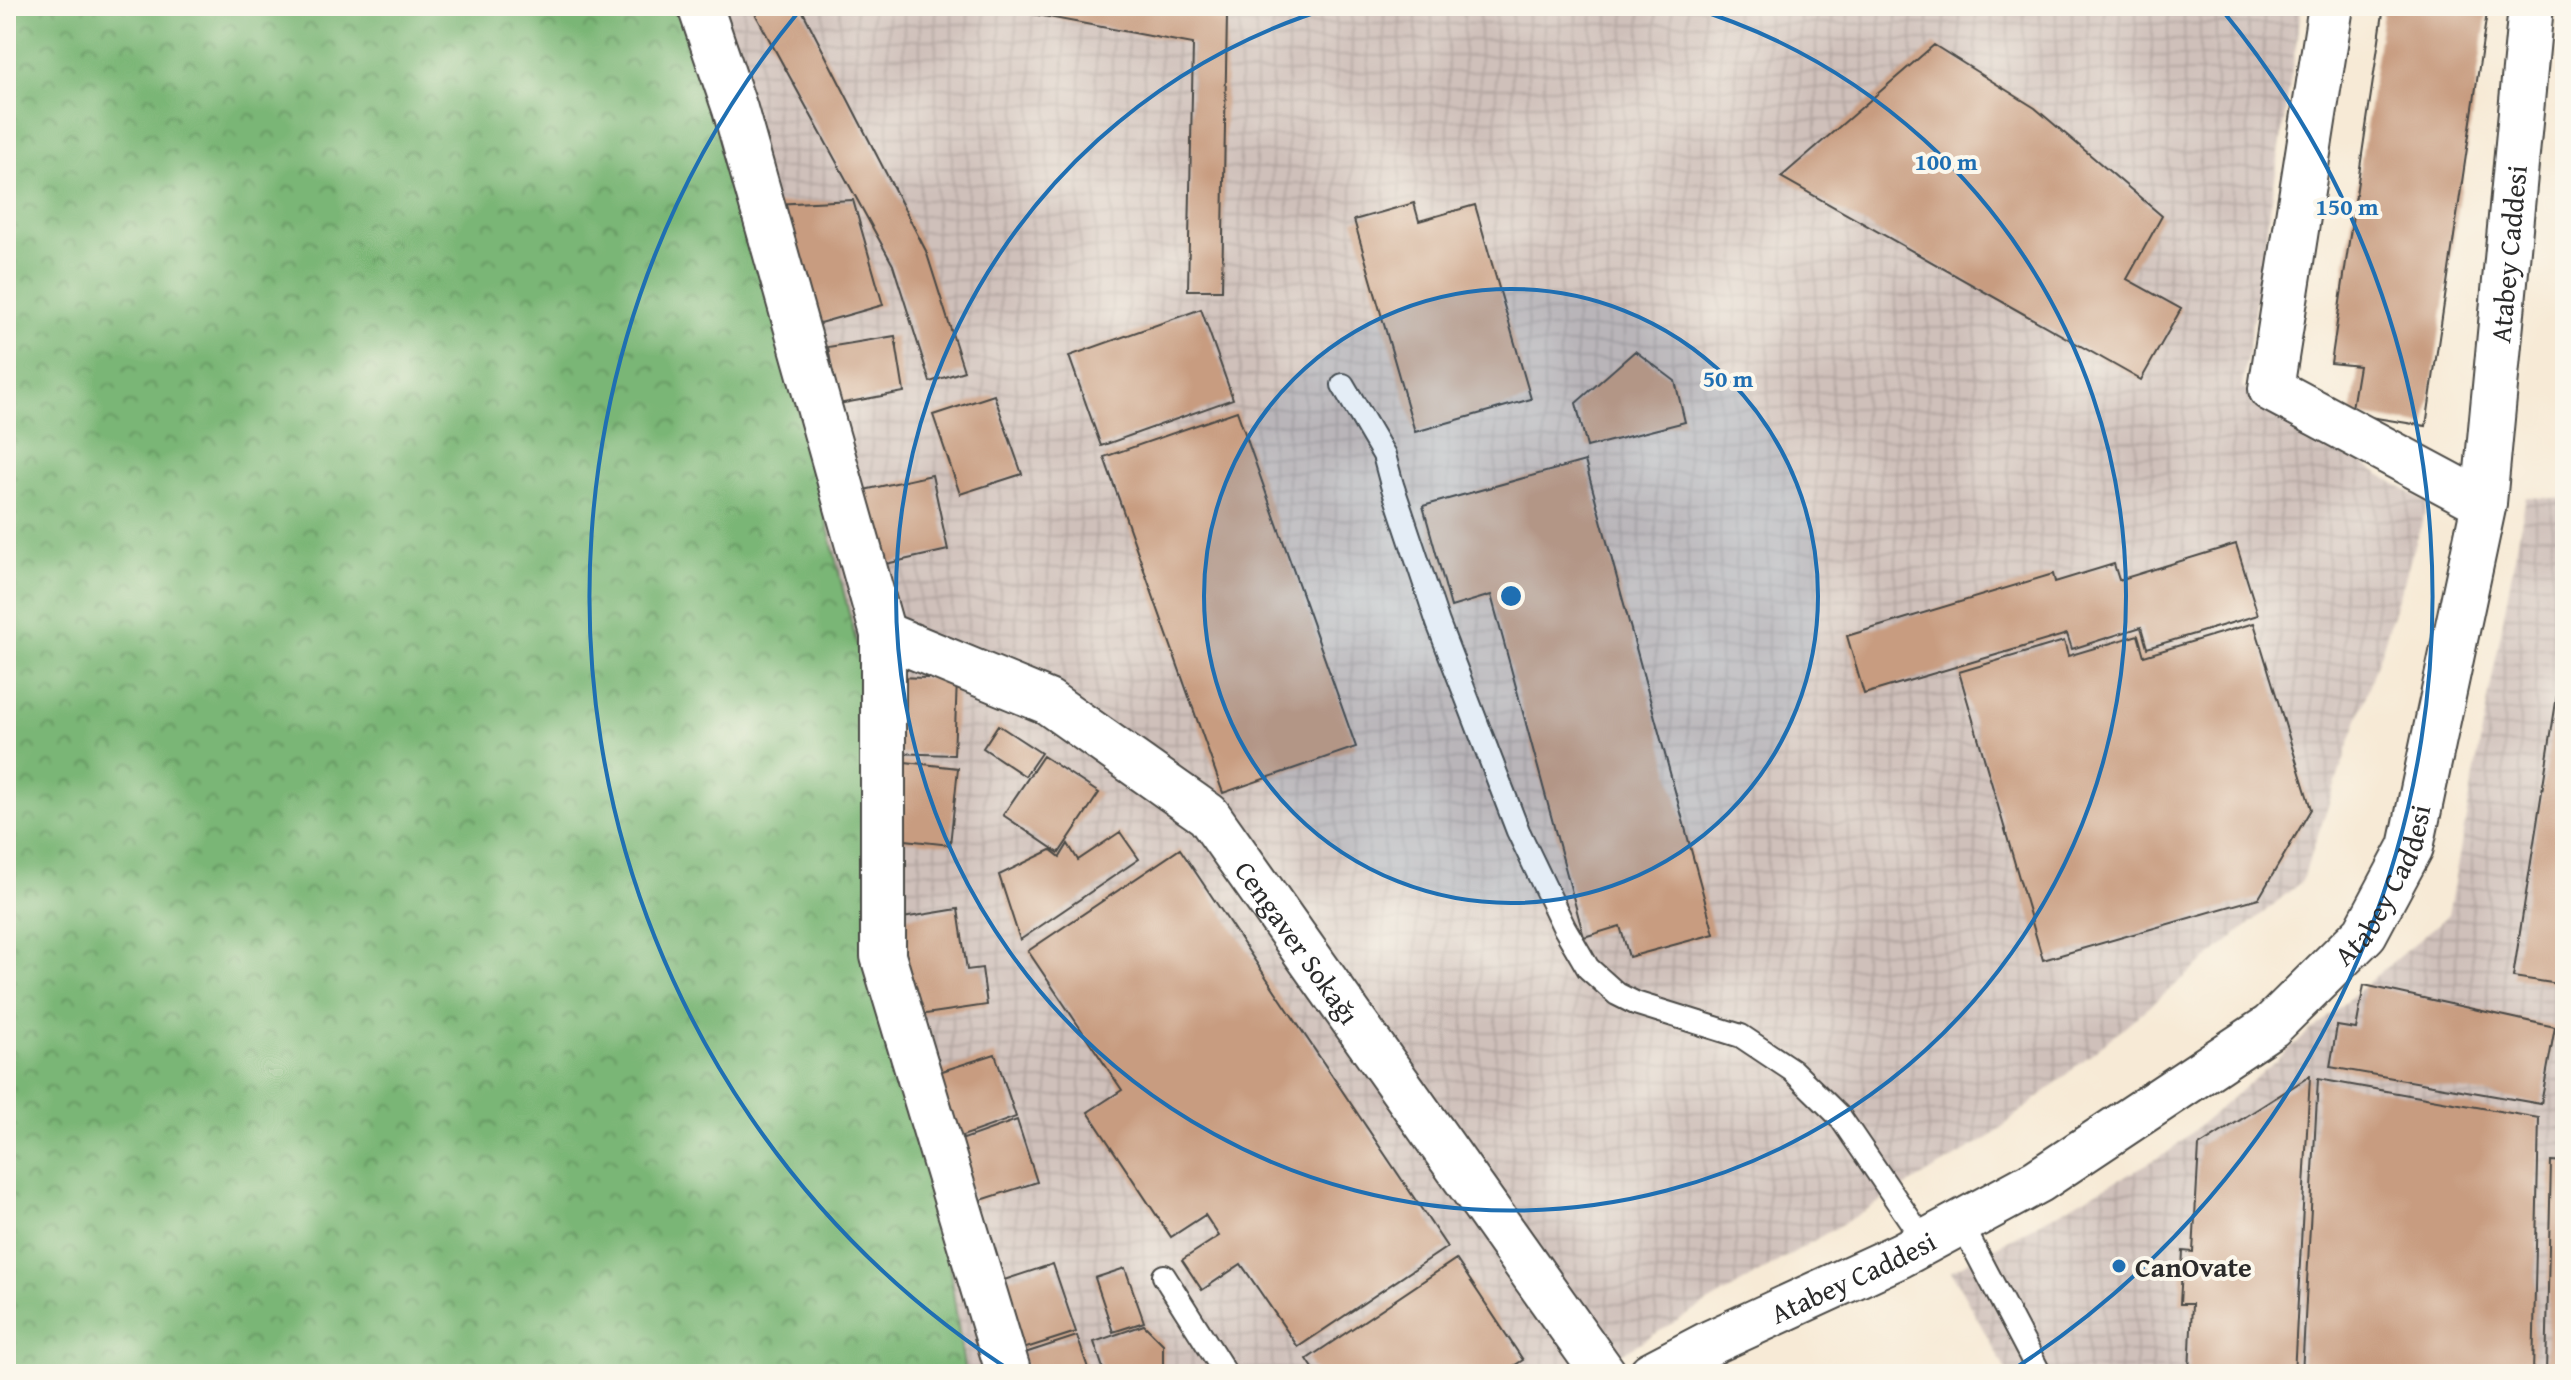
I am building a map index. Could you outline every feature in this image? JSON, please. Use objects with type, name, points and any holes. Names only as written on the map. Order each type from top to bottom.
[{"type":"street","points":[[700,6],[735,109],[883,634],[883,956],[1009,1374]]},
{"type":"street","points":[[2331,6],[2271,389],[2484,503]]},
{"type":"street","name":"Atabey Caddesi","points":[[1651,1374],[1943,1232],[2038,1181],[2271,1026],[2365,933],[2411,847],[2484,503],[2531,6]]},
{"type":"street","name":"Cengaver Sokağı","points":[[883,634],[1048,702],[1208,815],[1604,1374]]},
{"type":"lane","points":[[1343,385],[1384,455],[1438,623],[1518,831],[1564,927],[1588,968],[1617,994],[1635,1003],[1741,1036],[1792,1070],[1840,1117],[1943,1232],[2040,1374]]},
{"type":"lane","points":[[1164,1276],[1226,1374]]},
{"type":"shaded area","points":[[699,6],[2302,6],[2242,388],[2428,504],[2302,881],[1990,1137],[1587,1374],[965,1374],[861,662]]},
{"type":"shaded area","points":[[2526,497],[2565,499],[2565,1374],[2008,1374],[1951,1271],[2167,1153],[2448,915]]},
{"type":"green space","points":[[6,6],[699,6],[861,662],[965,1374],[6,1374]]},
{"type":"building","points":[[800,6],[926,251],[964,371],[930,382],[893,265],[752,8]]},
{"type":"building","points":[[990,6],[1174,6],[1227,15],[1222,290],[1188,290],[1193,44]]},
{"type":"building","points":[[1210,6],[1246,6],[1245,14]]},
{"type":"building","points":[[2384,6],[2488,6],[2426,426],[2351,414],[2359,366],[2331,363]]},
{"type":"building","points":[[1934,45],[2035,108],[2162,216],[2127,279],[2181,309],[2141,380],[1781,177]]},
{"type":"building","points":[[853,200],[883,305],[809,326],[774,204]]},
{"type":"building","points":[[1414,203],[1419,221],[1475,205],[1531,399],[1415,432],[1354,220]]},
{"type":"building","points":[[1201,309],[1233,399],[1101,446],[1069,356]]},
{"type":"building","points":[[895,336],[904,392],[838,404],[828,347]]},
{"type":"building","points":[[1635,351],[1675,381],[1685,422],[1587,447],[1576,403]]},
{"type":"building","points":[[994,395],[1022,474],[960,494],[933,415]]},
{"type":"building","points":[[1237,411],[1356,747],[1223,793],[1104,457]]},
{"type":"building","points":[[1585,461],[1714,934],[1629,957],[1620,926],[1584,937],[1491,595],[1451,607],[1423,506]]},
{"type":"building","points":[[932,475],[948,550],[881,565],[864,490]]},
{"type":"building","points":[[2236,544],[2258,615],[2147,648],[2141,627],[2072,649],[2067,634],[1864,694],[1847,636],[2053,574],[2055,582],[2114,564],[2119,580]]},
{"type":"building","points":[[2254,623],[2311,809],[2259,898],[2043,960],[1959,672],[2064,641],[2068,656],[2138,635],[2144,656]]},
{"type":"building","points":[[2565,657],[2565,985],[2513,977]]},
{"type":"building","points":[[895,677],[957,679],[954,755],[892,753]]},
{"type":"building","points":[[998,725],[1041,753],[1025,776],[983,748]]},
{"type":"building","points":[[1043,756],[1099,793],[1059,853],[1003,815]]},
{"type":"building","points":[[896,761],[958,768],[950,845],[888,838]]},
{"type":"building","points":[[1120,832],[1139,859],[1020,940],[999,875],[1051,850],[1060,857],[1068,844],[1078,860]]},
{"type":"building","points":[[1180,849],[1447,1247],[1298,1347],[1241,1264],[1202,1290],[1182,1260],[1219,1236],[1205,1215],[1171,1237],[1088,1112],[1122,1090],[1028,951]]},
{"type":"building","points":[[958,909],[967,970],[982,968],[987,1005],[905,1017],[890,920]]},
{"type":"building","points":[[2364,985],[2555,1027],[2541,1104],[2330,1067],[2337,1026],[2356,1029]]},
{"type":"building","points":[[995,1054],[1016,1117],[954,1139],[933,1074]]},
{"type":"building","points":[[2310,1076],[2294,1374],[2189,1374],[2192,1304],[2180,1304],[2183,1251],[2193,1252],[2199,1146]]},
{"type":"building","points":[[2318,1079],[2539,1118],[2533,1374],[2302,1374]]},
{"type":"building","points":[[1017,1120],[1037,1182],[975,1202],[955,1142]]},
{"type":"building","points":[[2551,1161],[2565,1162],[2565,1374],[2546,1374]]},
{"type":"building","points":[[1456,1259],[1523,1360],[1501,1374],[1317,1374],[1307,1359]]},
{"type":"building","points":[[1053,1264],[1076,1332],[1020,1350],[998,1282]]},
{"type":"building","points":[[1125,1268],[1144,1322],[1113,1332],[1095,1278]]},
{"type":"building","points":[[1144,1325],[1163,1344],[1163,1374],[1105,1374],[1094,1342]]},
{"type":"building","points":[[1077,1336],[1090,1374],[1028,1374],[1022,1354]]},
{"type":"place","name":"CanOvate","points":[[2119,1266]]}]
